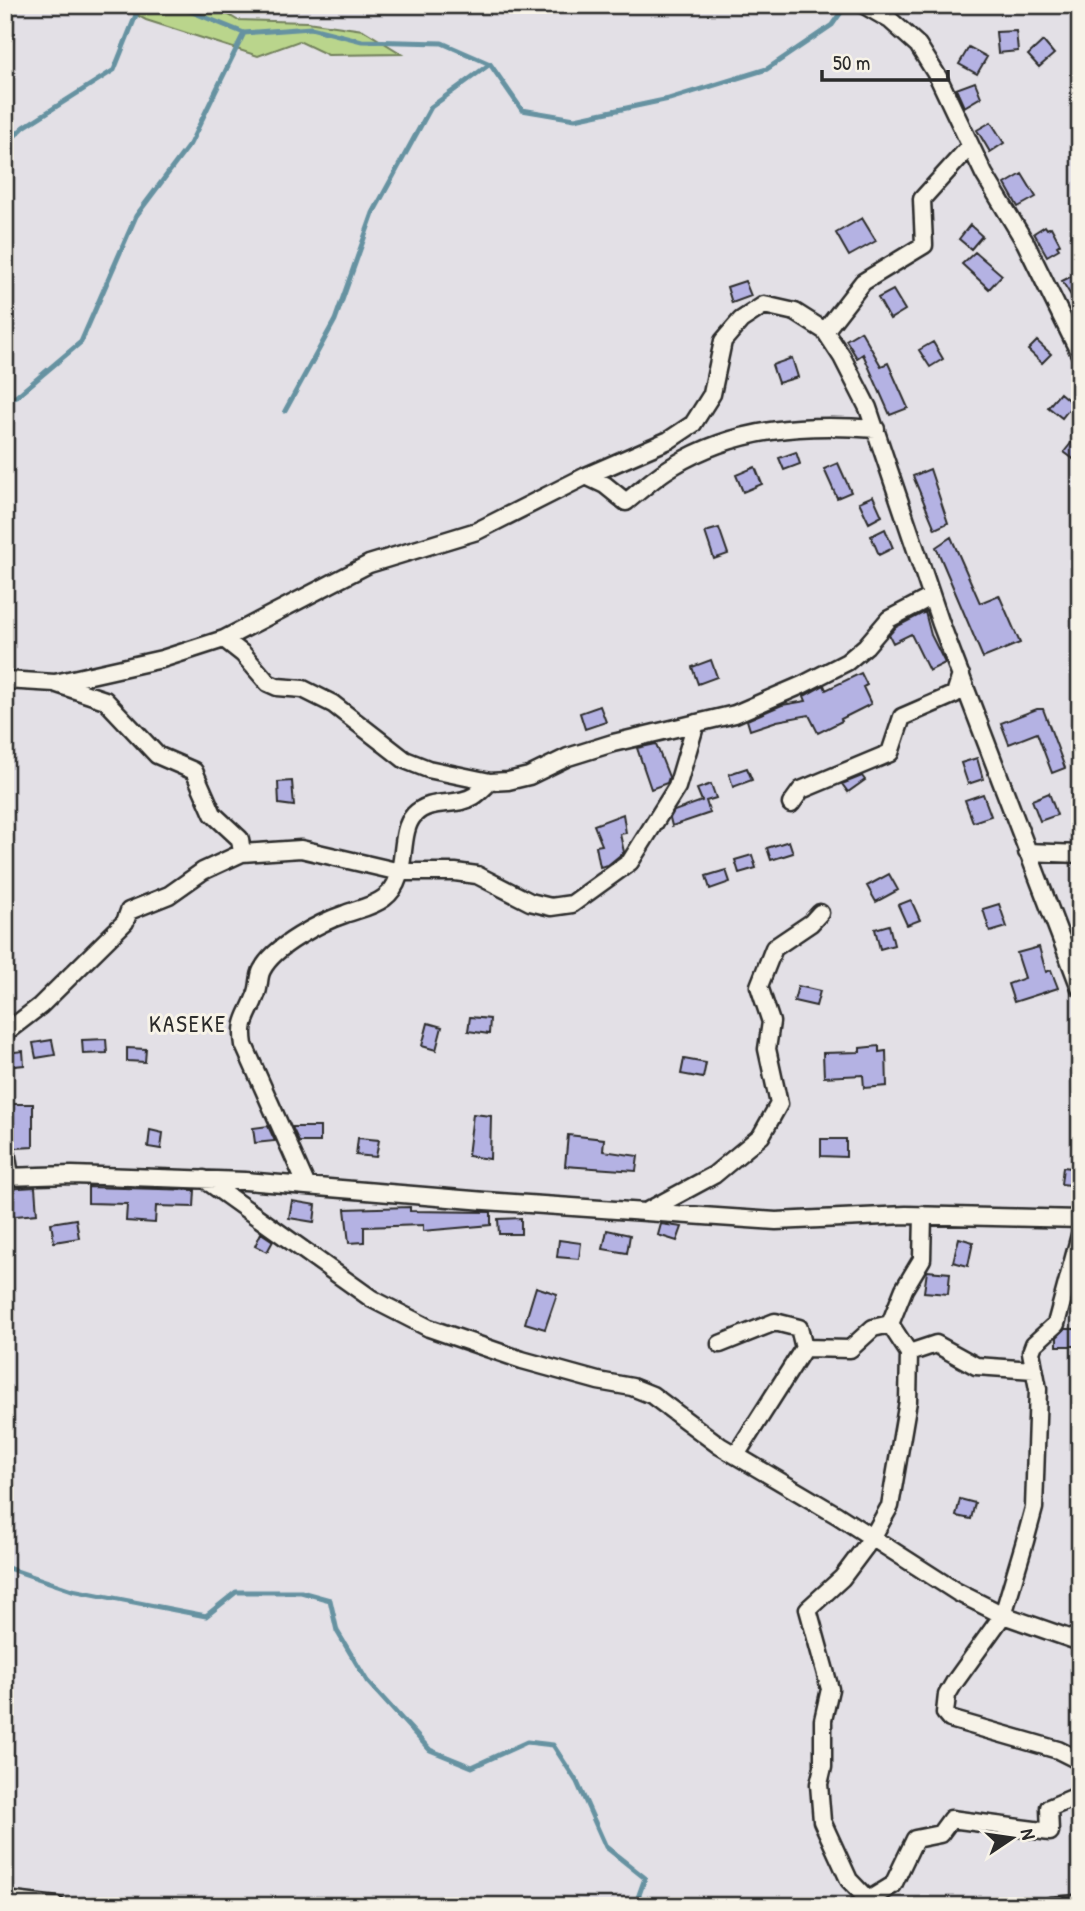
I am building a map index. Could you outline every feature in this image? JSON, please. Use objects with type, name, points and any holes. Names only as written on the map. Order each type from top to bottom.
[{"type":"street","points":[[866,7],[890,20],[918,45],[938,77],[970,146],[1026,242],[1080,354]]},
{"type":"street","points":[[825,331],[863,282],[924,245],[922,199],[970,146]]},
{"type":"street","points":[[55,683],[162,659],[224,639],[369,564],[477,531],[652,448],[693,424],[712,394],[723,341],[741,320],[764,305],[795,312],[825,331],[842,357],[876,429],[931,597],[1080,988]]},
{"type":"street","points":[[586,477],[606,485],[626,502],[673,466],[725,441],[789,426],[876,429]]},
{"type":"street","points":[[224,639],[243,654],[268,683],[277,687],[303,689],[333,704],[405,760],[428,769],[489,782],[529,776],[580,754],[736,714],[847,662],[866,646],[889,619],[931,597]]},
{"type":"street","points":[[791,804],[801,790],[890,753],[902,717],[955,694],[961,674]]},
{"type":"street","points":[[5,680],[55,683],[105,700],[157,755],[194,771],[213,814],[240,839],[242,853]]},
{"type":"street","points":[[5,1032],[40,1006],[125,922],[129,911],[169,895],[203,871],[242,853],[302,849],[400,872],[455,872],[478,875],[530,902],[551,907],[572,904],[630,862],[677,787],[696,723]]},
{"type":"street","points":[[306,1184],[253,1067],[241,1027],[256,996],[261,971],[268,961],[305,931],[345,913],[368,908],[386,897],[400,872],[408,824],[415,814],[432,804],[473,797],[489,782]]},
{"type":"street","points":[[1027,852],[1080,854]]},
{"type":"street","points":[[649,1210],[715,1175],[761,1136],[779,1104],[767,1049],[771,1022],[759,986],[774,948],[811,923],[820,913]]},
{"type":"street","points":[[5,1145],[8,1177],[204,1178],[306,1184],[485,1202],[649,1210],[776,1221],[923,1215],[1080,1219]]},
{"type":"street","points":[[204,1178],[372,1299],[429,1328],[522,1360],[642,1391],[736,1455],[957,1592],[1003,1615],[1080,1643]]},
{"type":"street","points":[[890,1324],[922,1259],[923,1215]]},
{"type":"street","points":[[1080,1235],[1056,1324],[1034,1344],[1031,1352],[1038,1389],[1034,1508],[1003,1615],[954,1683],[947,1695],[945,1713],[950,1719],[1058,1750],[1080,1761]]},
{"type":"street","points":[[720,1344],[775,1322],[799,1328],[804,1348],[736,1455]]},
{"type":"street","points":[[804,1348],[850,1349],[873,1328],[890,1324]]},
{"type":"street","points":[[890,1324],[909,1353],[908,1401],[890,1507],[872,1538],[835,1586],[810,1603],[807,1609],[830,1689],[823,1720],[823,1767],[819,1784],[822,1821],[849,1880],[872,1902],[893,1885],[915,1839],[940,1834],[951,1819],[1050,1832],[1049,1808],[1080,1795]]},
{"type":"street","points":[[909,1353],[936,1344],[976,1366],[1034,1370]]},
{"type":"street","points":[[5,1900],[57,1906]]},
{"type":"street","points":[[1051,1906],[1077,1904],[1080,1901]]},
{"type":"green space","points":[[118,5],[213,5],[237,20],[307,22],[363,30],[402,54],[328,55],[299,41],[258,56],[146,20]]},
{"type":"building","points":[[1016,31],[1018,51],[998,53],[996,32]]},
{"type":"building","points":[[1043,41],[1054,54],[1039,67],[1028,55]]},
{"type":"building","points":[[969,47],[987,57],[977,74],[959,64]]},
{"type":"building","points":[[975,82],[981,97],[964,107],[956,89]]},
{"type":"building","points":[[991,122],[1004,143],[990,152],[977,130]]},
{"type":"building","points":[[1022,174],[1036,197],[1018,207],[1005,184]]},
{"type":"building","points":[[862,218],[876,241],[849,256],[836,233]]},
{"type":"building","points":[[970,225],[982,236],[971,249],[959,239]]},
{"type":"building","points":[[1045,226],[1047,229],[1051,227],[1060,244],[1057,246],[1059,249],[1047,256],[1034,233]]},
{"type":"building","points":[[975,252],[1002,275],[989,289],[962,264]]},
{"type":"building","points":[[1080,272],[1080,310],[1062,281]]},
{"type":"building","points":[[745,281],[751,296],[732,303],[727,287]]},
{"type":"building","points":[[893,290],[905,310],[890,319],[878,298]]},
{"type":"building","points":[[861,331],[881,366],[888,363],[908,408],[890,415],[863,354],[857,358],[846,340]]},
{"type":"building","points":[[1037,341],[1051,354],[1042,363],[1028,350]]},
{"type":"building","points":[[933,342],[943,359],[930,367],[919,350]]},
{"type":"building","points":[[792,358],[798,377],[778,383],[772,365]]},
{"type":"building","points":[[1060,393],[1073,404],[1062,418],[1048,407]]},
{"type":"building","points":[[1080,432],[1080,464],[1064,452]]},
{"type":"building","points":[[796,452],[800,464],[784,470],[779,458]]},
{"type":"building","points":[[838,463],[851,492],[837,498],[824,469]]},
{"type":"building","points":[[755,467],[762,484],[743,492],[736,475]]},
{"type":"building","points":[[930,469],[948,523],[935,529],[913,476]]},
{"type":"building","points":[[873,496],[882,516],[869,523],[859,502]]},
{"type":"building","points":[[719,528],[728,554],[714,559],[705,532]]},
{"type":"building","points":[[885,529],[893,548],[879,555],[871,536]]},
{"type":"building","points":[[951,537],[980,603],[999,595],[1020,643],[983,658],[936,547]]},
{"type":"building","points":[[925,612],[931,635],[945,663],[929,671],[911,634],[893,643],[889,635],[896,627]]},
{"type":"building","points":[[711,660],[717,677],[698,684],[692,667]]},
{"type":"building","points":[[861,673],[867,685],[863,687],[871,704],[841,719],[842,721],[818,733],[809,715],[750,730],[747,720],[782,705],[806,701],[804,696],[824,685],[826,690]]},
{"type":"building","points":[[600,706],[606,722],[585,729],[580,713]]},
{"type":"building","points":[[1043,709],[1065,768],[1052,773],[1037,733],[1009,744],[1001,723]]},
{"type":"building","points":[[656,744],[669,777],[667,783],[651,789],[637,748]]},
{"type":"building","points":[[977,758],[983,779],[968,784],[961,763]]},
{"type":"building","points":[[747,768],[752,780],[733,787],[729,774]]},
{"type":"building","points":[[862,776],[865,780],[848,792],[842,784]]},
{"type":"building","points":[[292,781],[294,806],[279,804],[278,782]]},
{"type":"building","points":[[711,784],[716,798],[706,801],[710,813],[672,826],[670,818],[674,811],[702,801],[697,789]]},
{"type":"building","points":[[1049,793],[1057,815],[1040,821],[1032,800]]},
{"type":"building","points":[[983,794],[991,816],[973,822],[965,800]]},
{"type":"building","points":[[623,814],[626,833],[620,834],[624,852],[608,865],[600,867],[596,846],[602,845],[594,825]]},
{"type":"building","points":[[789,841],[793,853],[771,860],[767,848]]},
{"type":"building","points":[[752,855],[756,868],[739,873],[735,860]]},
{"type":"building","points":[[726,870],[730,882],[710,889],[706,876]]},
{"type":"building","points":[[889,874],[898,890],[876,902],[867,886]]},
{"type":"building","points":[[911,900],[920,920],[907,925],[898,905]]},
{"type":"building","points":[[999,904],[1007,927],[990,932],[983,909]]},
{"type":"building","points":[[889,925],[894,945],[880,949],[875,929]]},
{"type":"building","points":[[1039,947],[1046,972],[1051,970],[1058,988],[1014,1002],[1008,984],[1025,978],[1017,953]]},
{"type":"building","points":[[798,986],[820,991],[816,1006],[794,1001]]},
{"type":"building","points":[[470,1017],[490,1019],[489,1034],[468,1031]]},
{"type":"building","points":[[428,1023],[442,1027],[436,1050],[422,1046]]},
{"type":"building","points":[[106,1039],[107,1053],[83,1054],[82,1040]]},
{"type":"building","points":[[52,1040],[55,1055],[36,1058],[33,1043]]},
{"type":"building","points":[[879,1046],[879,1052],[886,1051],[887,1086],[864,1088],[863,1075],[824,1077],[823,1053],[860,1052],[860,1048]]},
{"type":"building","points":[[127,1048],[146,1049],[145,1062],[127,1061]]},
{"type":"building","points":[[23,1051],[24,1065],[5,1067],[5,1053]]},
{"type":"building","points":[[684,1059],[706,1063],[703,1078],[681,1074]]},
{"type":"building","points":[[7,1104],[33,1104],[33,1147],[16,1148],[9,1135]]},
{"type":"building","points":[[473,1114],[491,1116],[490,1159],[468,1156]]},
{"type":"building","points":[[268,1126],[275,1141],[255,1143],[253,1128]]},
{"type":"building","points":[[292,1127],[320,1127],[320,1142],[299,1142]]},
{"type":"building","points":[[150,1130],[163,1133],[161,1149],[148,1147]]},
{"type":"building","points":[[568,1135],[604,1139],[603,1151],[638,1156],[636,1171],[565,1166]]},
{"type":"building","points":[[358,1138],[379,1140],[376,1157],[356,1155]]},
{"type":"building","points":[[821,1139],[846,1139],[846,1157],[821,1156]]},
{"type":"building","points":[[1063,1167],[1080,1169],[1080,1186],[1061,1184]]},
{"type":"building","points":[[35,1187],[37,1214],[5,1217],[5,1189]]},
{"type":"building","points":[[88,1187],[195,1190],[194,1207],[156,1206],[155,1223],[126,1221],[127,1204],[88,1203]]},
{"type":"building","points":[[292,1201],[316,1205],[314,1222],[289,1218]]},
{"type":"building","points":[[410,1207],[410,1211],[491,1212],[491,1225],[423,1231],[423,1225],[364,1227],[364,1242],[349,1243],[345,1209]]},
{"type":"building","points":[[521,1218],[521,1234],[499,1234],[498,1219]]},
{"type":"building","points":[[76,1219],[79,1238],[54,1242],[51,1223]]},
{"type":"building","points":[[661,1224],[682,1227],[677,1241],[658,1235]]},
{"type":"building","points":[[607,1230],[630,1235],[627,1253],[603,1249]]},
{"type":"building","points":[[261,1233],[273,1241],[267,1252],[255,1246]]},
{"type":"building","points":[[959,1238],[973,1242],[968,1266],[953,1262]]},
{"type":"building","points":[[559,1240],[581,1243],[579,1259],[557,1257]]},
{"type":"building","points":[[927,1271],[950,1273],[948,1294],[924,1292]]},
{"type":"building","points":[[536,1287],[557,1294],[545,1329],[525,1323]]},
{"type":"building","points":[[1065,1329],[1079,1329],[1079,1346],[1057,1346],[1057,1337]]},
{"type":"building","points":[[960,1499],[975,1503],[971,1519],[956,1516]]},
{"type":"waterway","points":[[5,145],[24,127],[114,70],[140,5]]},
{"type":"waterway","points":[[175,5],[244,33],[311,28],[362,41],[442,43],[490,64],[522,110],[575,119],[669,99],[767,69],[832,25],[846,5]]},
{"type":"waterway","points":[[5,401],[17,396],[81,342],[136,216],[190,144],[244,33]]},
{"type":"waterway","points":[[285,411],[335,320],[373,213],[431,107],[490,64]]},
{"type":"waterway","points":[[5,1567],[72,1590],[206,1616],[236,1592],[301,1592],[330,1600],[337,1631],[367,1681],[430,1750],[472,1767],[527,1742],[553,1745],[577,1782],[606,1847],[645,1878],[635,1906]]},
{"type":"district","name":"KASEKE","points":[[188,1024]]}]
